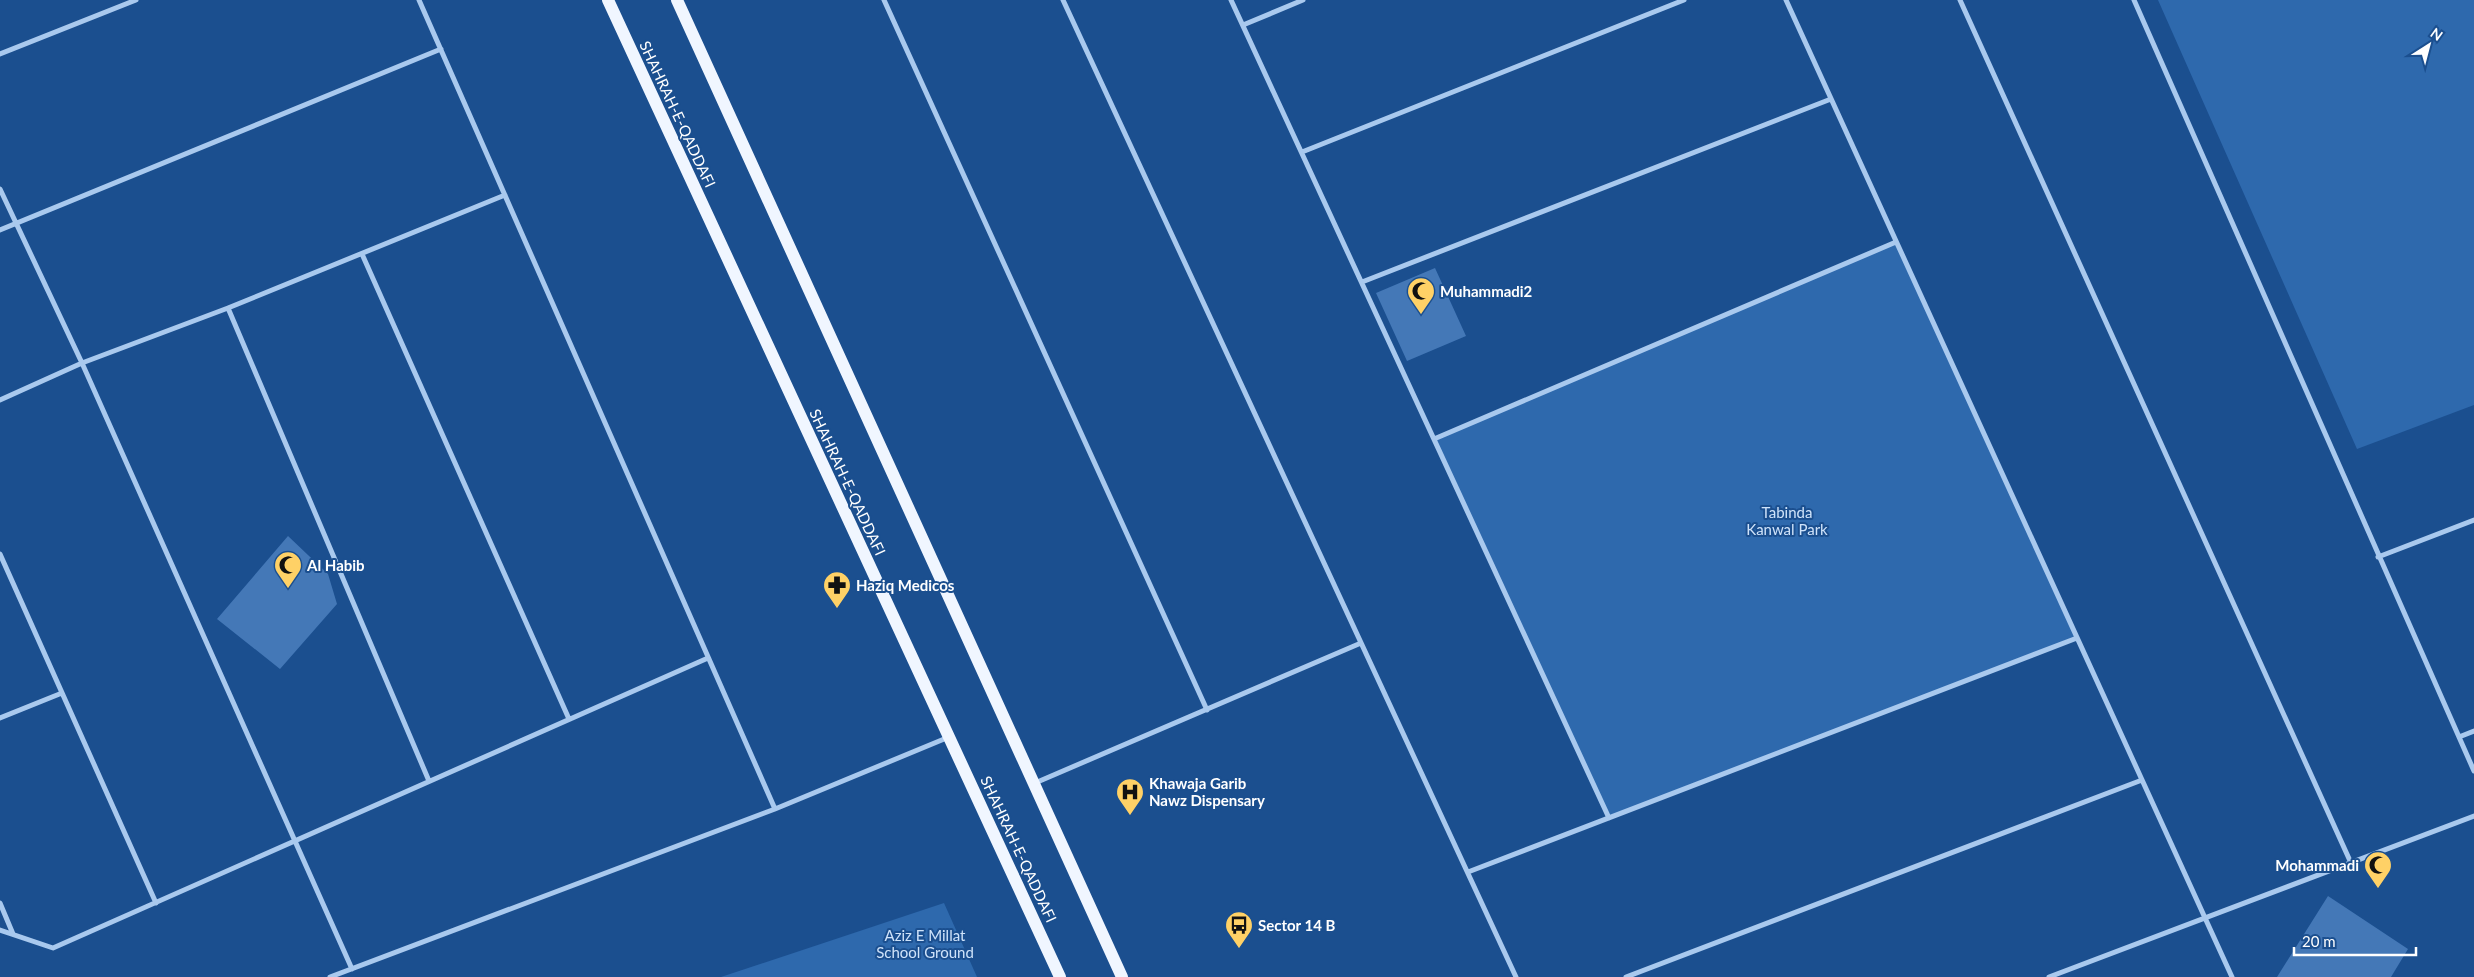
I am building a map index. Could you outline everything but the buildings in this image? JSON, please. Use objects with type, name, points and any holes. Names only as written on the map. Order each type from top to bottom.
[{"type":"main road","name":"SHAHRAH-E-QADDAFI","points":[[608,0],[1060,977]]},
{"type":"main road","points":[[677,0],[1122,977]]},
{"type":"street","points":[[0,54],[136,0]]},
{"type":"street","points":[[420,0],[775,809]]},
{"type":"street","points":[[884,0],[1206,710]]},
{"type":"street","points":[[1063,0],[1516,977]]},
{"type":"street","points":[[1231,0],[1609,818]]},
{"type":"street","points":[[1243,25],[1303,0]]},
{"type":"street","points":[[1302,152],[1684,0]]},
{"type":"street","points":[[1786,0],[2232,977]]},
{"type":"street","points":[[1960,0],[2351,863]]},
{"type":"street","points":[[2134,0],[2474,771]]},
{"type":"street","points":[[0,230],[441,50]]},
{"type":"street","points":[[1362,282],[1831,99]]},
{"type":"street","points":[[0,189],[82,363],[352,969]]},
{"type":"street","points":[[0,400],[82,363],[228,308],[505,195]]},
{"type":"street","points":[[1434,439],[1896,242]]},
{"type":"street","points":[[362,254],[569,719]]},
{"type":"street","points":[[228,308],[429,782]]},
{"type":"street","points":[[2378,557],[2474,520]]},
{"type":"street","points":[[0,554],[156,903]]},
{"type":"street","points":[[1468,872],[2077,638]]},
{"type":"street","points":[[1034,784],[1361,643]]},
{"type":"street","points":[[0,930],[52,948],[708,658]]},
{"type":"street","points":[[0,718],[62,693]]},
{"type":"street","points":[[2459,737],[2474,731]]},
{"type":"street","points":[[330,977],[775,809],[949,737]]},
{"type":"street","points":[[1626,977],[2142,780]]},
{"type":"street","points":[[2049,977],[2474,816]]},
{"type":"street","points":[[0,903],[13,934]]},
{"type":"green space","points":[[2158,0],[2474,0],[2474,405],[2357,449]]},
{"type":"green space","name":"Tabinda Kanwal Park","points":[[1896,242],[2077,638],[1609,818],[1434,439]]},
{"type":"green space","name":"Aziz E Millat School Ground","points":[[944,903],[977,977],[721,977]]},
{"type":"place","name":"Muhammadi2","points":[[1421,315]]},
{"type":"place","name":"Al Habib","points":[[288,589]]},
{"type":"place","name":"Haziq Medicos","points":[[837,609]]},
{"type":"place","name":"Khawaja Garib Nawz Dispensary","points":[[1130,816]]},
{"type":"place","name":"Mohammadi","points":[[2378,889]]},
{"type":"place","name":"Sector 14 B","points":[[1239,949]]}]
